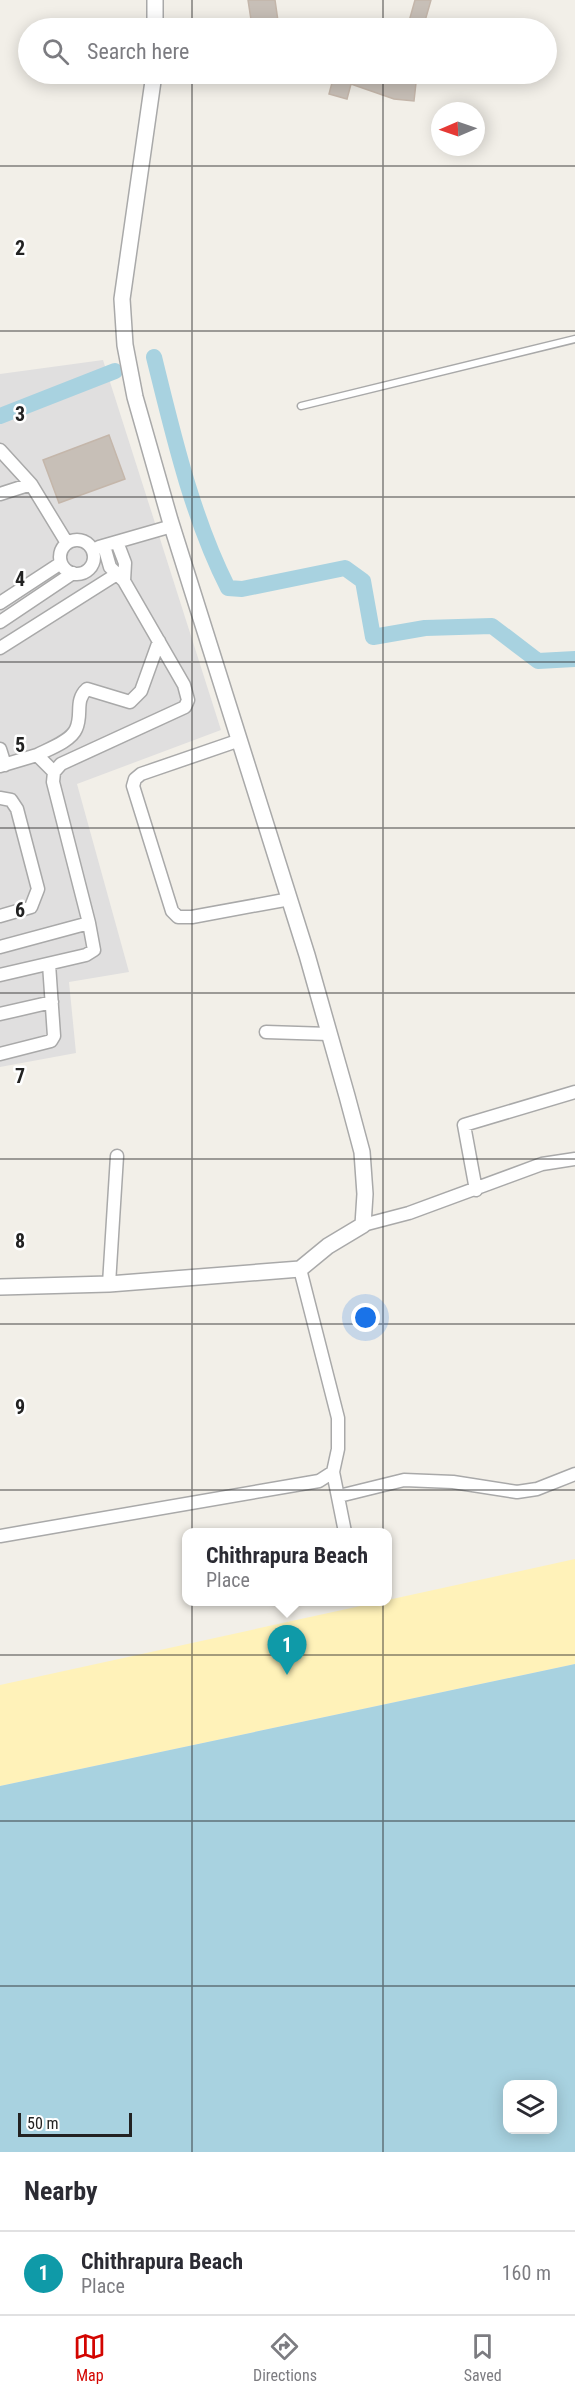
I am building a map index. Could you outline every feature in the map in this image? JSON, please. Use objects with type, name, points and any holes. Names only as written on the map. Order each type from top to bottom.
[{"type":"street","points":[[155,0],[155,18]]},
{"type":"street","points":[[153,84],[122,299],[125,345],[135,397],[172,526],[290,899],[362,1152],[365,1194],[363,1225]]},
{"type":"street","points":[[0,450],[31,484],[67,543]]},
{"type":"street","points":[[0,494],[31,484]]},
{"type":"street","points":[[73,573],[62,563],[61,552],[67,543],[78,540],[98,547],[172,526]]},
{"type":"street","points":[[0,648],[121,577],[125,563],[117,543]]},
{"type":"street","points":[[0,622],[73,573],[84,572],[92,565],[98,547]]},
{"type":"street","points":[[0,975],[86,955],[94,950],[53,782],[54,772],[61,764],[185,707],[188,700],[187,690],[159,641],[121,577],[110,567],[98,547]]},
{"type":"street","points":[[0,603],[62,563]]},
{"type":"street","points":[[0,749],[2,765],[38,755],[72,735],[77,728],[79,700],[87,689],[122,702],[130,702],[136,698],[159,641]]},
{"type":"street","points":[[240,740],[135,778],[133,786],[172,911],[178,917],[192,917],[290,899]]},
{"type":"street","points":[[38,755],[54,772]]},
{"type":"street","points":[[0,798],[11,800],[17,809],[38,889],[31,907],[0,916]]},
{"type":"street","points":[[0,947],[89,923]]},
{"type":"street","points":[[0,1054],[51,1041],[54,1036],[49,964]]},
{"type":"street","points":[[0,1014],[52,1002]]},
{"type":"street","points":[[266,1032],[329,1034]]},
{"type":"street","points":[[476,1190],[464,1125],[575,1092]]},
{"type":"street","points":[[109,1284],[117,1156]]},
{"type":"street","points":[[0,1287],[109,1284],[300,1269],[328,1246],[363,1225],[409,1213],[542,1164],[575,1159]]},
{"type":"street","points":[[300,1269],[338,1418],[338,1449],[333,1472],[344,1528]]},
{"type":"street","points":[[0,1536],[319,1480],[333,1472]]},
{"type":"street","points":[[339,1496],[404,1480],[453,1482],[517,1492],[537,1489],[575,1474]]},
{"type":"lane","points":[[301,406],[575,339]]},
{"type":"shaded area","points":[[103,360],[221,730],[77,784],[129,972],[69,982],[76,1053],[0,1067],[0,374]]},
{"type":"sand","points":[[575,1559],[575,1664],[0,1786],[0,1685],[361,1606],[392,1606],[392,1599]]},
{"type":"water","points":[[575,1664],[575,2152],[0,2152],[0,1786]]},
{"type":"building","points":[[248,0],[275,0],[278,18],[251,18]]},
{"type":"building","points":[[415,0],[431,0],[426,18],[410,18]]},
{"type":"building","points":[[332,84],[351,84],[347,99],[329,94]]},
{"type":"building","points":[[351,84],[416,84],[414,101],[394,99]]},
{"type":"building","points":[[109,435],[125,479],[59,503],[43,460]]},
{"type":"waterway","points":[[154,357],[176,445],[194,504],[215,561],[228,588],[242,589],[345,568],[363,581],[373,637],[425,628],[492,626],[538,661],[575,659]]},
{"type":"waterway","points":[[0,416],[115,371]]},
{"type":"place","name":"Chithrapura Beach","points":[[287,1675]]}]
